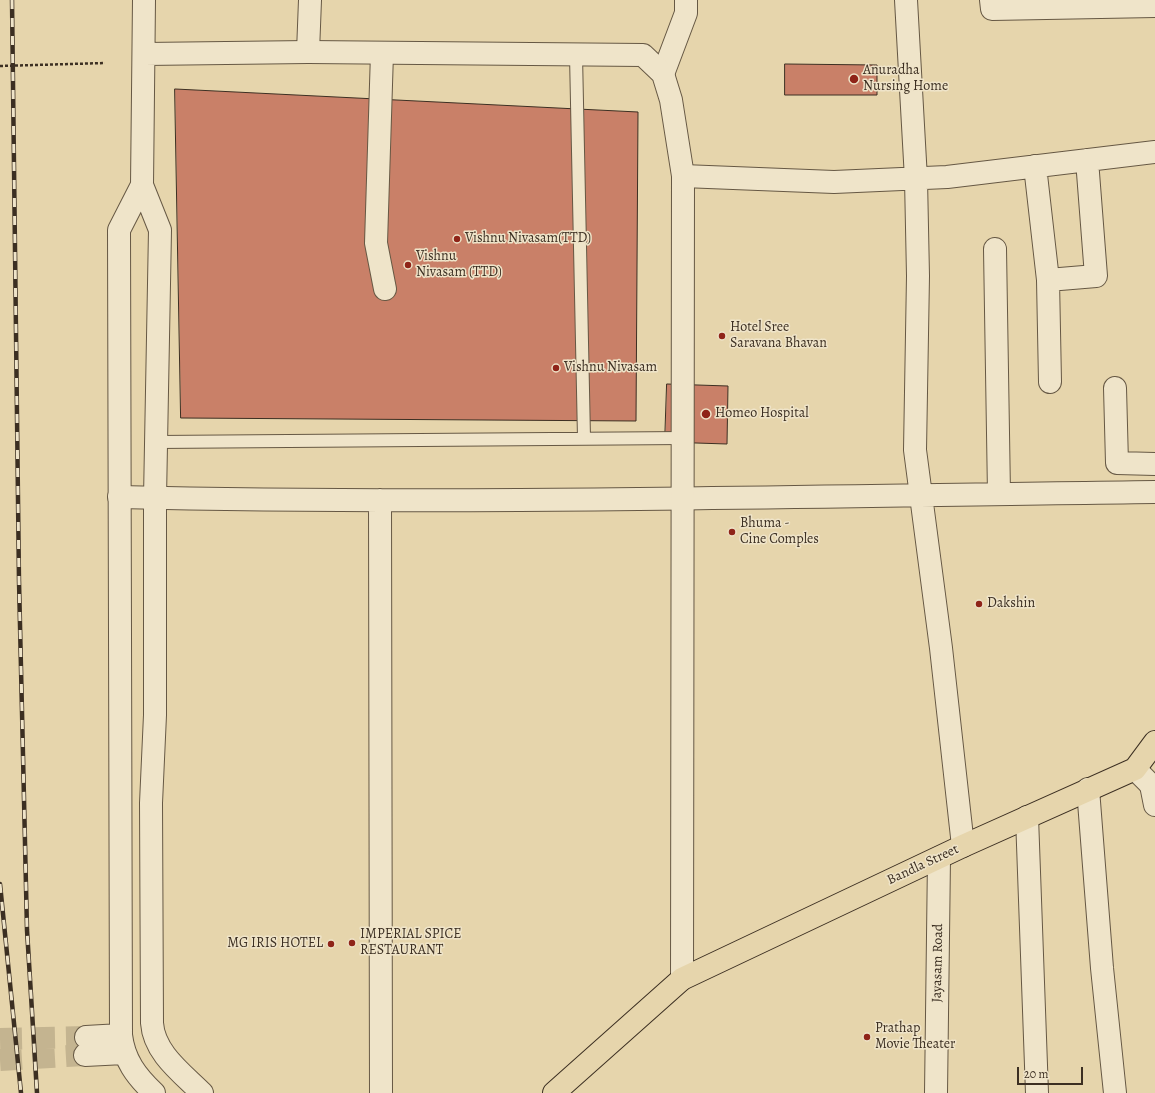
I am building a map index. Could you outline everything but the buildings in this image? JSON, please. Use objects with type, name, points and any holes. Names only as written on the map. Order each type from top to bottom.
[{"type":"main road","name":"Bandla Street","points":[[554,1093],[682,979],[963,846],[1135,768],[1155,742]]},
{"type":"street","points":[[144,0],[145,54],[142,184],[160,230],[156,498],[155,715],[151,803],[153,1031],[155,1040],[160,1049],[202,1093]]},
{"type":"street","points":[[308,52],[310,0]]},
{"type":"street","points":[[662,74],[686,13],[686,0]]},
{"type":"street","points":[[906,0],[916,179],[918,276],[915,450],[941,648],[963,846]]},
{"type":"street","points":[[991,0],[992,9],[1155,6]]},
{"type":"street","points":[[145,54],[308,52],[643,55],[662,74],[671,100],[683,176],[684,499],[682,979]]},
{"type":"street","points":[[382,53],[376,243],[384,289]]},
{"type":"street","points":[[683,176],[834,182],[916,179],[947,177],[1155,152]]},
{"type":"street","points":[[1048,280],[1096,276],[1087,160]]},
{"type":"street","points":[[1035,166],[1048,280],[1050,382]]},
{"type":"street","points":[[142,184],[118,230],[122,1044],[129,1065],[154,1093]]},
{"type":"street","points":[[995,249],[999,494]]},
{"type":"street","points":[[1115,388],[1117,463],[1155,464]]},
{"type":"street","points":[[119,497],[380,500],[684,499],[921,494],[1155,492]]},
{"type":"street","points":[[380,500],[382,1093]]},
{"type":"street","points":[[1135,768],[1154,792]]},
{"type":"street","points":[[1088,789],[1102,968],[1115,1093]]},
{"type":"street","points":[[1027,817],[1037,1093]]},
{"type":"street","name":"Jayasam Road","points":[[936,1093],[939,858]]},
{"type":"street","points":[[85,1046],[122,1044]]},
{"type":"lane","points":[[576,55],[584,438]]},
{"type":"lane","points":[[157,442],[684,438]]},
{"type":"path","points":[[0,66],[105,63]]},
{"type":"tunnel","points":[[0,1039],[86,1037]]},
{"type":"tunnel","points":[[0,1060],[85,1055]]},
{"type":"railway","points":[[12,0],[19,581],[27,930],[37,1093]]},
{"type":"railway","points":[[0,884],[21,1093]]},
{"type":"place","name":"Anuradha Nursing Home","points":[[854,79]]},
{"type":"place","name":"Vishnu Nivasam(TTD)","points":[[457,239]]},
{"type":"place","name":"Vishnu Nivasam (TTD)","points":[[408,265]]},
{"type":"place","name":"Hotel Sree Saravana Bhavan","points":[[722,336]]},
{"type":"place","name":"Vishnu Nivasam","points":[[556,368]]},
{"type":"place","name":"Homeo Hospital","points":[[706,414]]},
{"type":"place","name":"Bhuma - Cine Comples","points":[[732,532]]},
{"type":"place","name":"Dakshin","points":[[979,604]]},
{"type":"place","name":"IMPERIAL SPICE RESTAURANT","points":[[352,943]]},
{"type":"place","name":"MG IRIS HOTEL","points":[[331,944]]},
{"type":"place","name":"Prathap Movie Theater","points":[[867,1037]]}]
